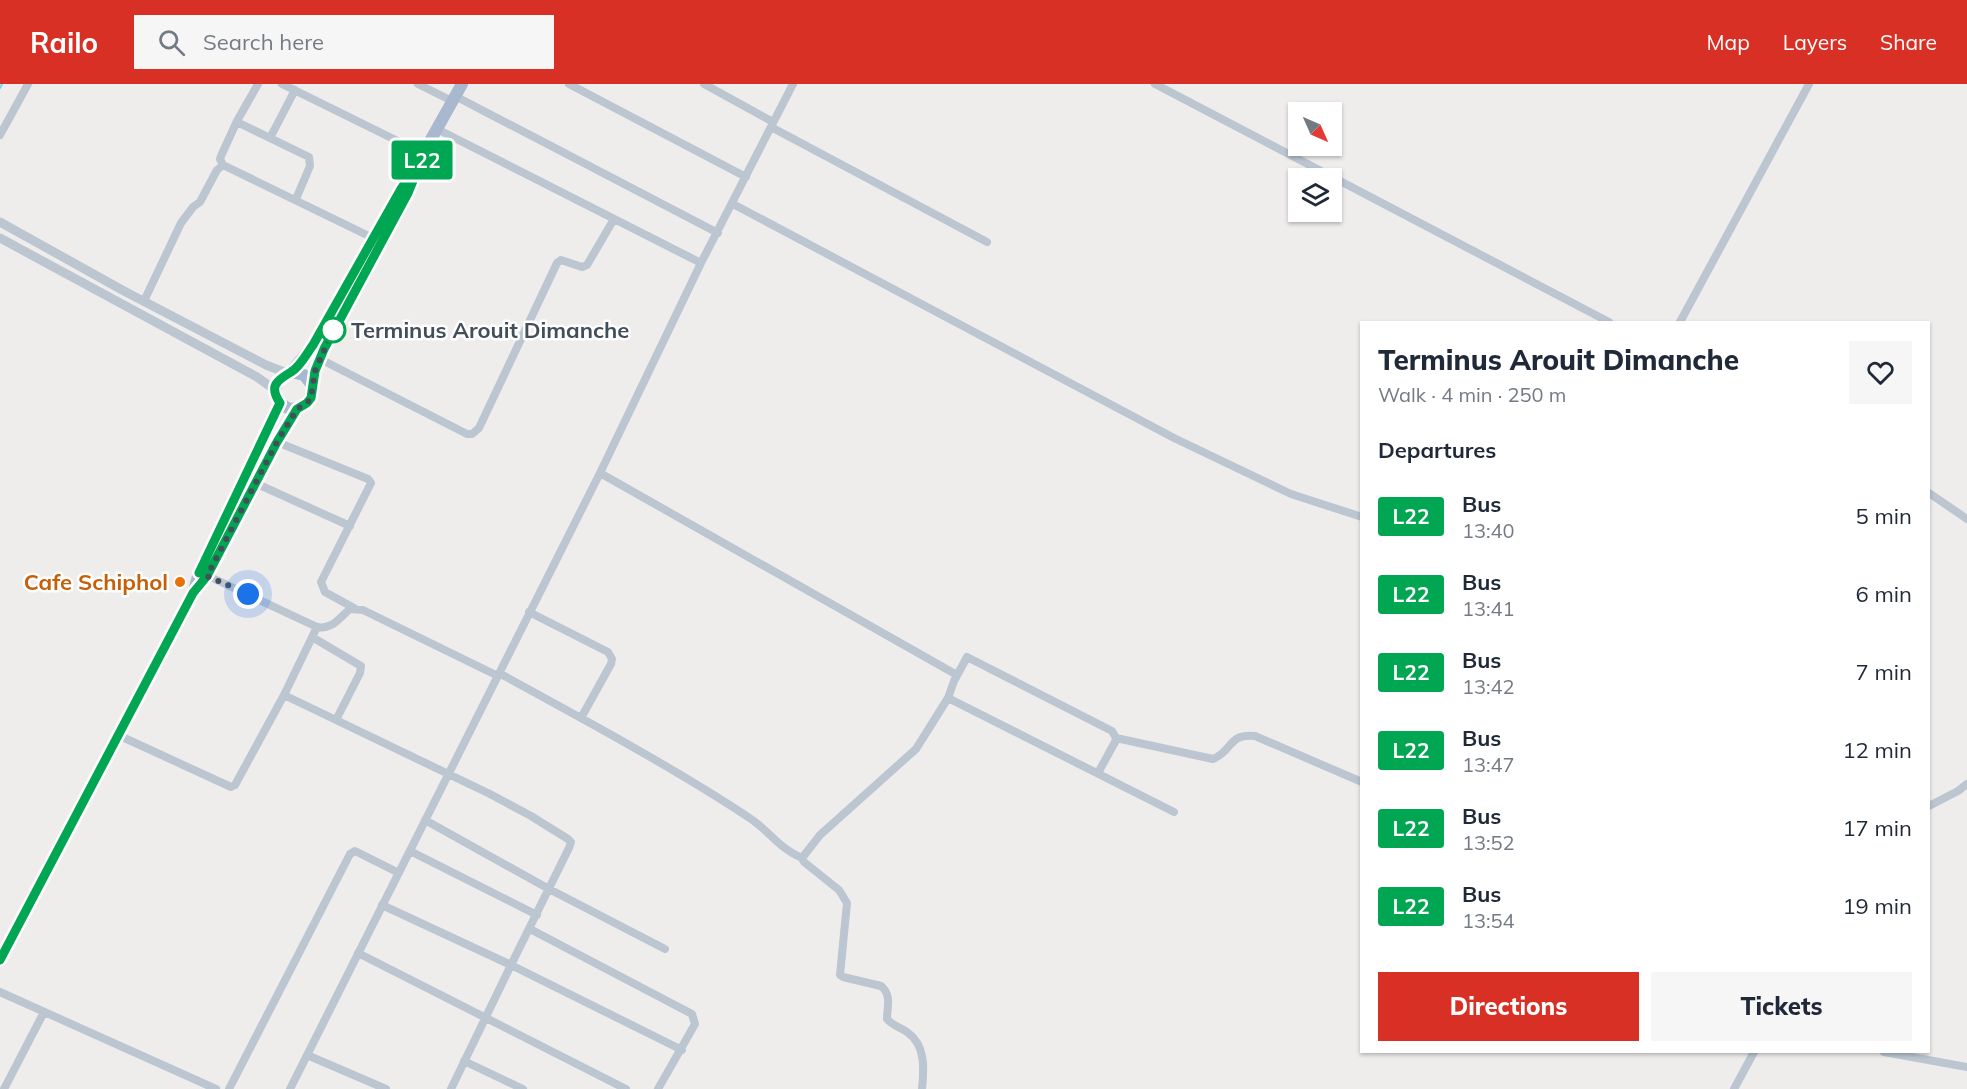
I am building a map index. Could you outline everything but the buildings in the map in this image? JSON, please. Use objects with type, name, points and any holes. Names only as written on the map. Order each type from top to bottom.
[{"type":"main road","points":[[0,959],[203,574],[297,409],[311,398],[312,385],[329,339],[408,193],[424,154],[462,84]]},
{"type":"main road","points":[[203,574],[278,398],[276,384],[289,373],[313,345],[401,189],[424,154]]},
{"type":"main road","points":[[289,373],[304,375],[312,385]]},
{"type":"main road","points":[[278,398],[290,409],[297,409]]},
{"type":"street","points":[[0,135],[28,84]]},
{"type":"street","points":[[258,84],[221,156],[223,165],[373,238]]},
{"type":"street","points":[[282,84],[424,154]]},
{"type":"street","points":[[418,84],[454,99],[718,232]]},
{"type":"street","points":[[569,84],[746,177]]},
{"type":"street","points":[[704,84],[987,242]]},
{"type":"street","points":[[290,1089],[600,472],[701,263],[793,84]]},
{"type":"street","points":[[1155,84],[1607,321]]},
{"type":"street","points":[[1681,321],[1809,84]]},
{"type":"street","points":[[270,138],[295,90]]},
{"type":"street","points":[[237,122],[309,158],[310,166],[296,199]]},
{"type":"street","points":[[437,129],[701,263]]},
{"type":"street","points":[[144,301],[181,222],[200,202],[217,170],[223,165]]},
{"type":"street","points":[[733,204],[1174,438],[1291,494],[1360,516]]},
{"type":"street","points":[[320,359],[467,434],[472,434],[480,428],[556,263],[561,260],[582,267],[587,265],[614,219]]},
{"type":"street","points":[[0,222],[266,365],[289,373]]},
{"type":"street","points":[[0,238],[257,377],[271,387],[278,398]]},
{"type":"street","points":[[277,442],[368,479],[371,485],[321,582],[325,592],[354,608],[363,610],[498,674],[680,773],[750,818],[771,834],[787,851],[802,858],[842,893],[848,903],[840,975],[881,986],[886,990],[889,1004],[887,1019],[893,1025],[909,1033],[920,1049],[923,1058],[922,1089]]},
{"type":"street","points":[[600,472],[957,675]]},
{"type":"street","points":[[255,483],[350,526]]},
{"type":"street","points":[[1930,494],[1967,519]]},
{"type":"street","points":[[203,574],[321,628],[331,626],[347,611],[354,608]]},
{"type":"street","points":[[529,612],[608,652],[612,657],[611,664],[581,718]]},
{"type":"street","points":[[118,735],[231,787],[236,784],[284,695],[317,627]]},
{"type":"street","points":[[312,638],[361,666],[360,673],[336,720]]},
{"type":"street","points":[[802,858],[820,835],[916,749],[948,698],[967,657],[1112,730],[1116,738]]},
{"type":"street","points":[[284,695],[520,810],[571,842],[451,1089]]},
{"type":"street","points":[[948,698],[1174,812]]},
{"type":"street","points":[[1116,738],[1213,759],[1224,752],[1238,737],[1255,736],[1360,781]]},
{"type":"street","points":[[1098,773],[1116,738]]},
{"type":"street","points":[[1930,805],[1967,784]]},
{"type":"street","points":[[425,820],[549,889],[665,949]]},
{"type":"street","points":[[229,1089],[350,854],[355,851],[399,873]]},
{"type":"street","points":[[410,851],[537,915]]},
{"type":"street","points":[[382,905],[511,965],[682,1050]]},
{"type":"street","points":[[530,929],[692,1014],[695,1024],[658,1089]]},
{"type":"street","points":[[358,953],[626,1089]]},
{"type":"street","points":[[0,992],[216,1089]]},
{"type":"street","points":[[4,1089],[44,1012]]},
{"type":"street","points":[[1734,1089],[1753,1053]]},
{"type":"street","points":[[1890,1053],[1967,1067]]},
{"type":"street","points":[[307,1055],[386,1089]]},
{"type":"street","points":[[464,1061],[523,1089]]},
{"type":"waterway","points":[[0,88],[2,84]]},
{"type":"bus line","name":"L22","points":[[0,960],[193,593],[207,576],[277,442],[297,409],[311,398],[315,371],[324,349],[408,193],[424,154],[401,189],[313,345],[300,363],[276,384],[277,399],[280,403],[199,573]]},
{"type":"place","name":"Terminus Arouit Dimanche","points":[[333,330]]},
{"type":"place","name":"Cafe Schiphol","points":[[180,582]]},
{"type":"route","points":[[248,594],[207,576],[277,442],[297,409],[311,398],[315,371],[333,330]]}]
